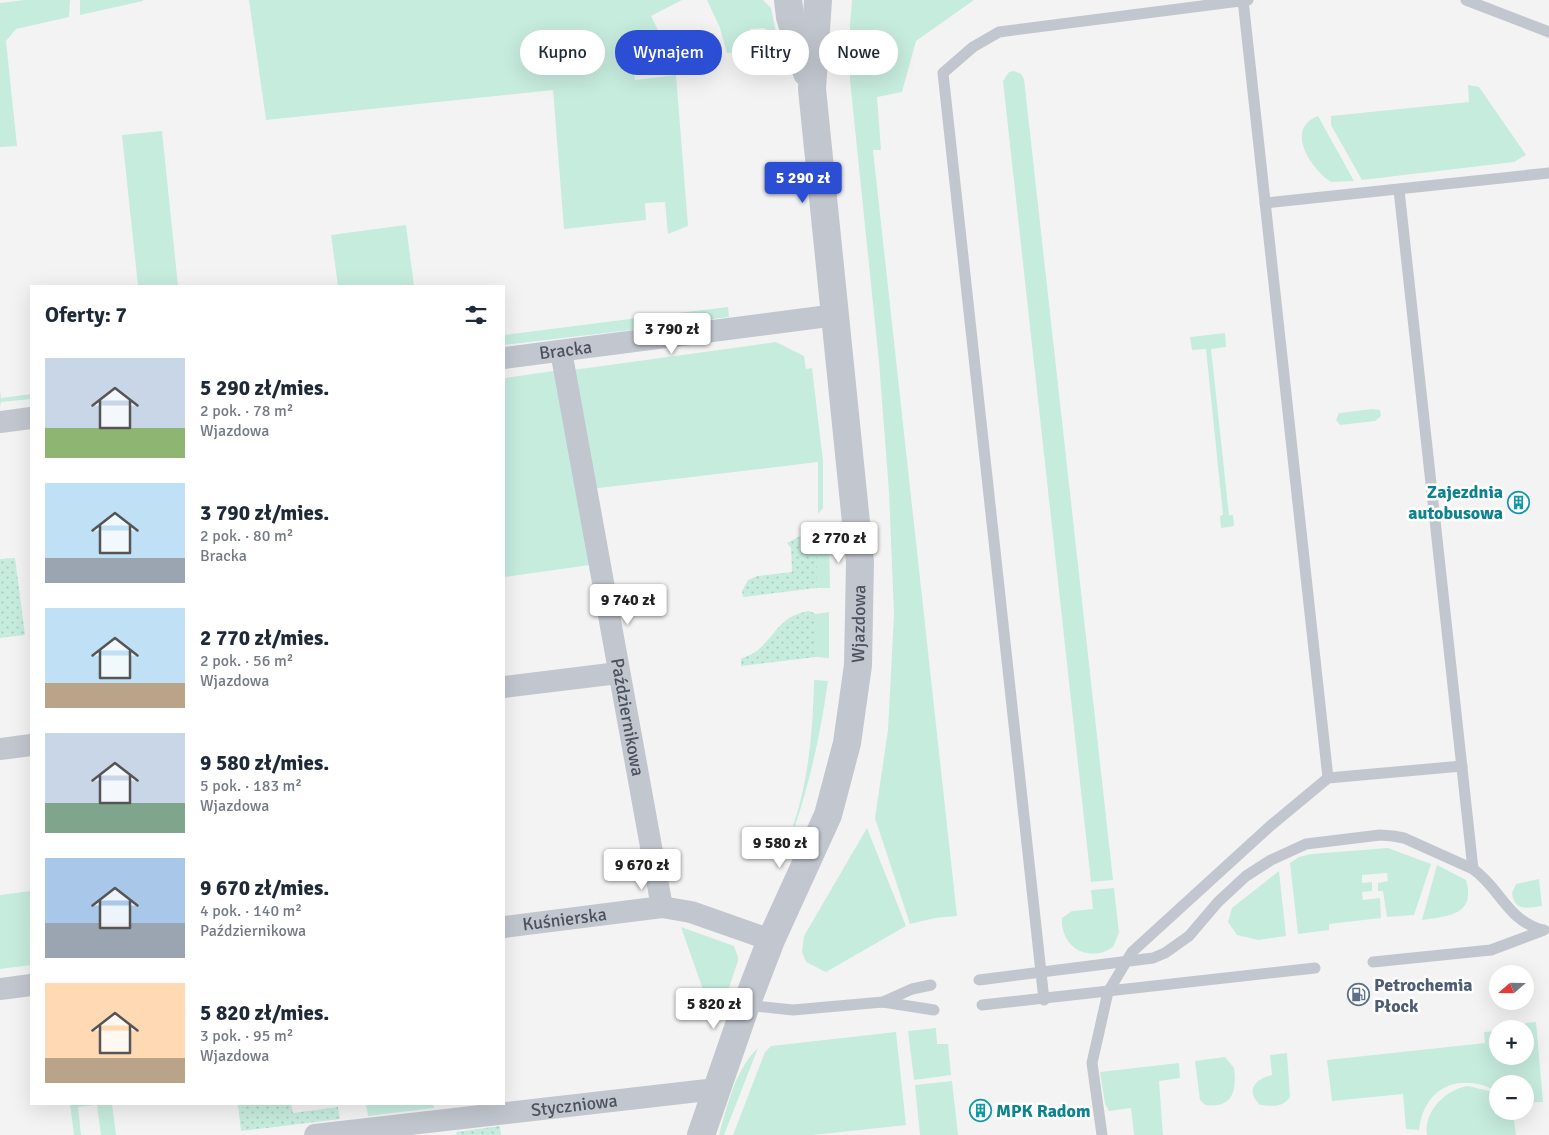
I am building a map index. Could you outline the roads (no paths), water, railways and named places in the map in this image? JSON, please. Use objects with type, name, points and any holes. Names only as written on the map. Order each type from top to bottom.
[{"type":"street","name":"Wjazdowa","points":[[788,0],[790,18],[812,89]]},
{"type":"street","name":"Wjazdowa","points":[[701,1135],[746,1005],[771,940],[828,815],[838,783],[847,743],[858,665],[860,562],[812,89],[818,0]]},
{"type":"street","name":"Bracka","points":[[505,358],[836,315]]},
{"type":"street","name":"Październikowa","points":[[560,351],[662,907]]},
{"type":"street","points":[[0,422],[30,418]]},
{"type":"street","points":[[505,687],[618,673]]},
{"type":"street","points":[[0,749],[30,745]]},
{"type":"street","name":"Kuśnierska","points":[[505,927],[662,907],[691,912],[771,940]]},
{"type":"street","points":[[0,989],[30,985]]},
{"type":"street","name":"Styczniowa","points":[[315,1135],[716,1089]]},
{"type":"lane","points":[[1243,0],[1328,778]]},
{"type":"lane","points":[[1044,1000],[942,73],[973,47],[1000,32],[1248,0]]},
{"type":"lane","points":[[1466,0],[1549,32]]},
{"type":"lane","points":[[1265,203],[1549,173]]},
{"type":"lane","points":[[1399,190],[1473,869]]},
{"type":"lane","points":[[1102,1135],[1092,1063],[1108,992],[1132,952],[1269,827],[1328,778],[1462,766]]},
{"type":"lane","points":[[979,980],[1125,962],[1153,958],[1165,954],[1189,936],[1218,902],[1246,876],[1271,860],[1306,844],[1380,835],[1404,838],[1473,869],[1482,876],[1517,918],[1529,926],[1546,929]]},
{"type":"lane","points":[[1373,962],[1491,950],[1546,929]]},
{"type":"lane","points":[[982,1006],[1316,968]]},
{"type":"lane","points":[[883,1002],[912,989],[931,985]]},
{"type":"lane","points":[[746,1005],[793,1010],[883,1002],[934,1010]]},
{"type":"place","name":"Zajezdnia autobusowa","points":[[1519,502]]},
{"type":"place","name":"Petrochemia Płock","points":[[1358,995]]},
{"type":"place","name":"MPK Radom","points":[[980,1111]]}]
